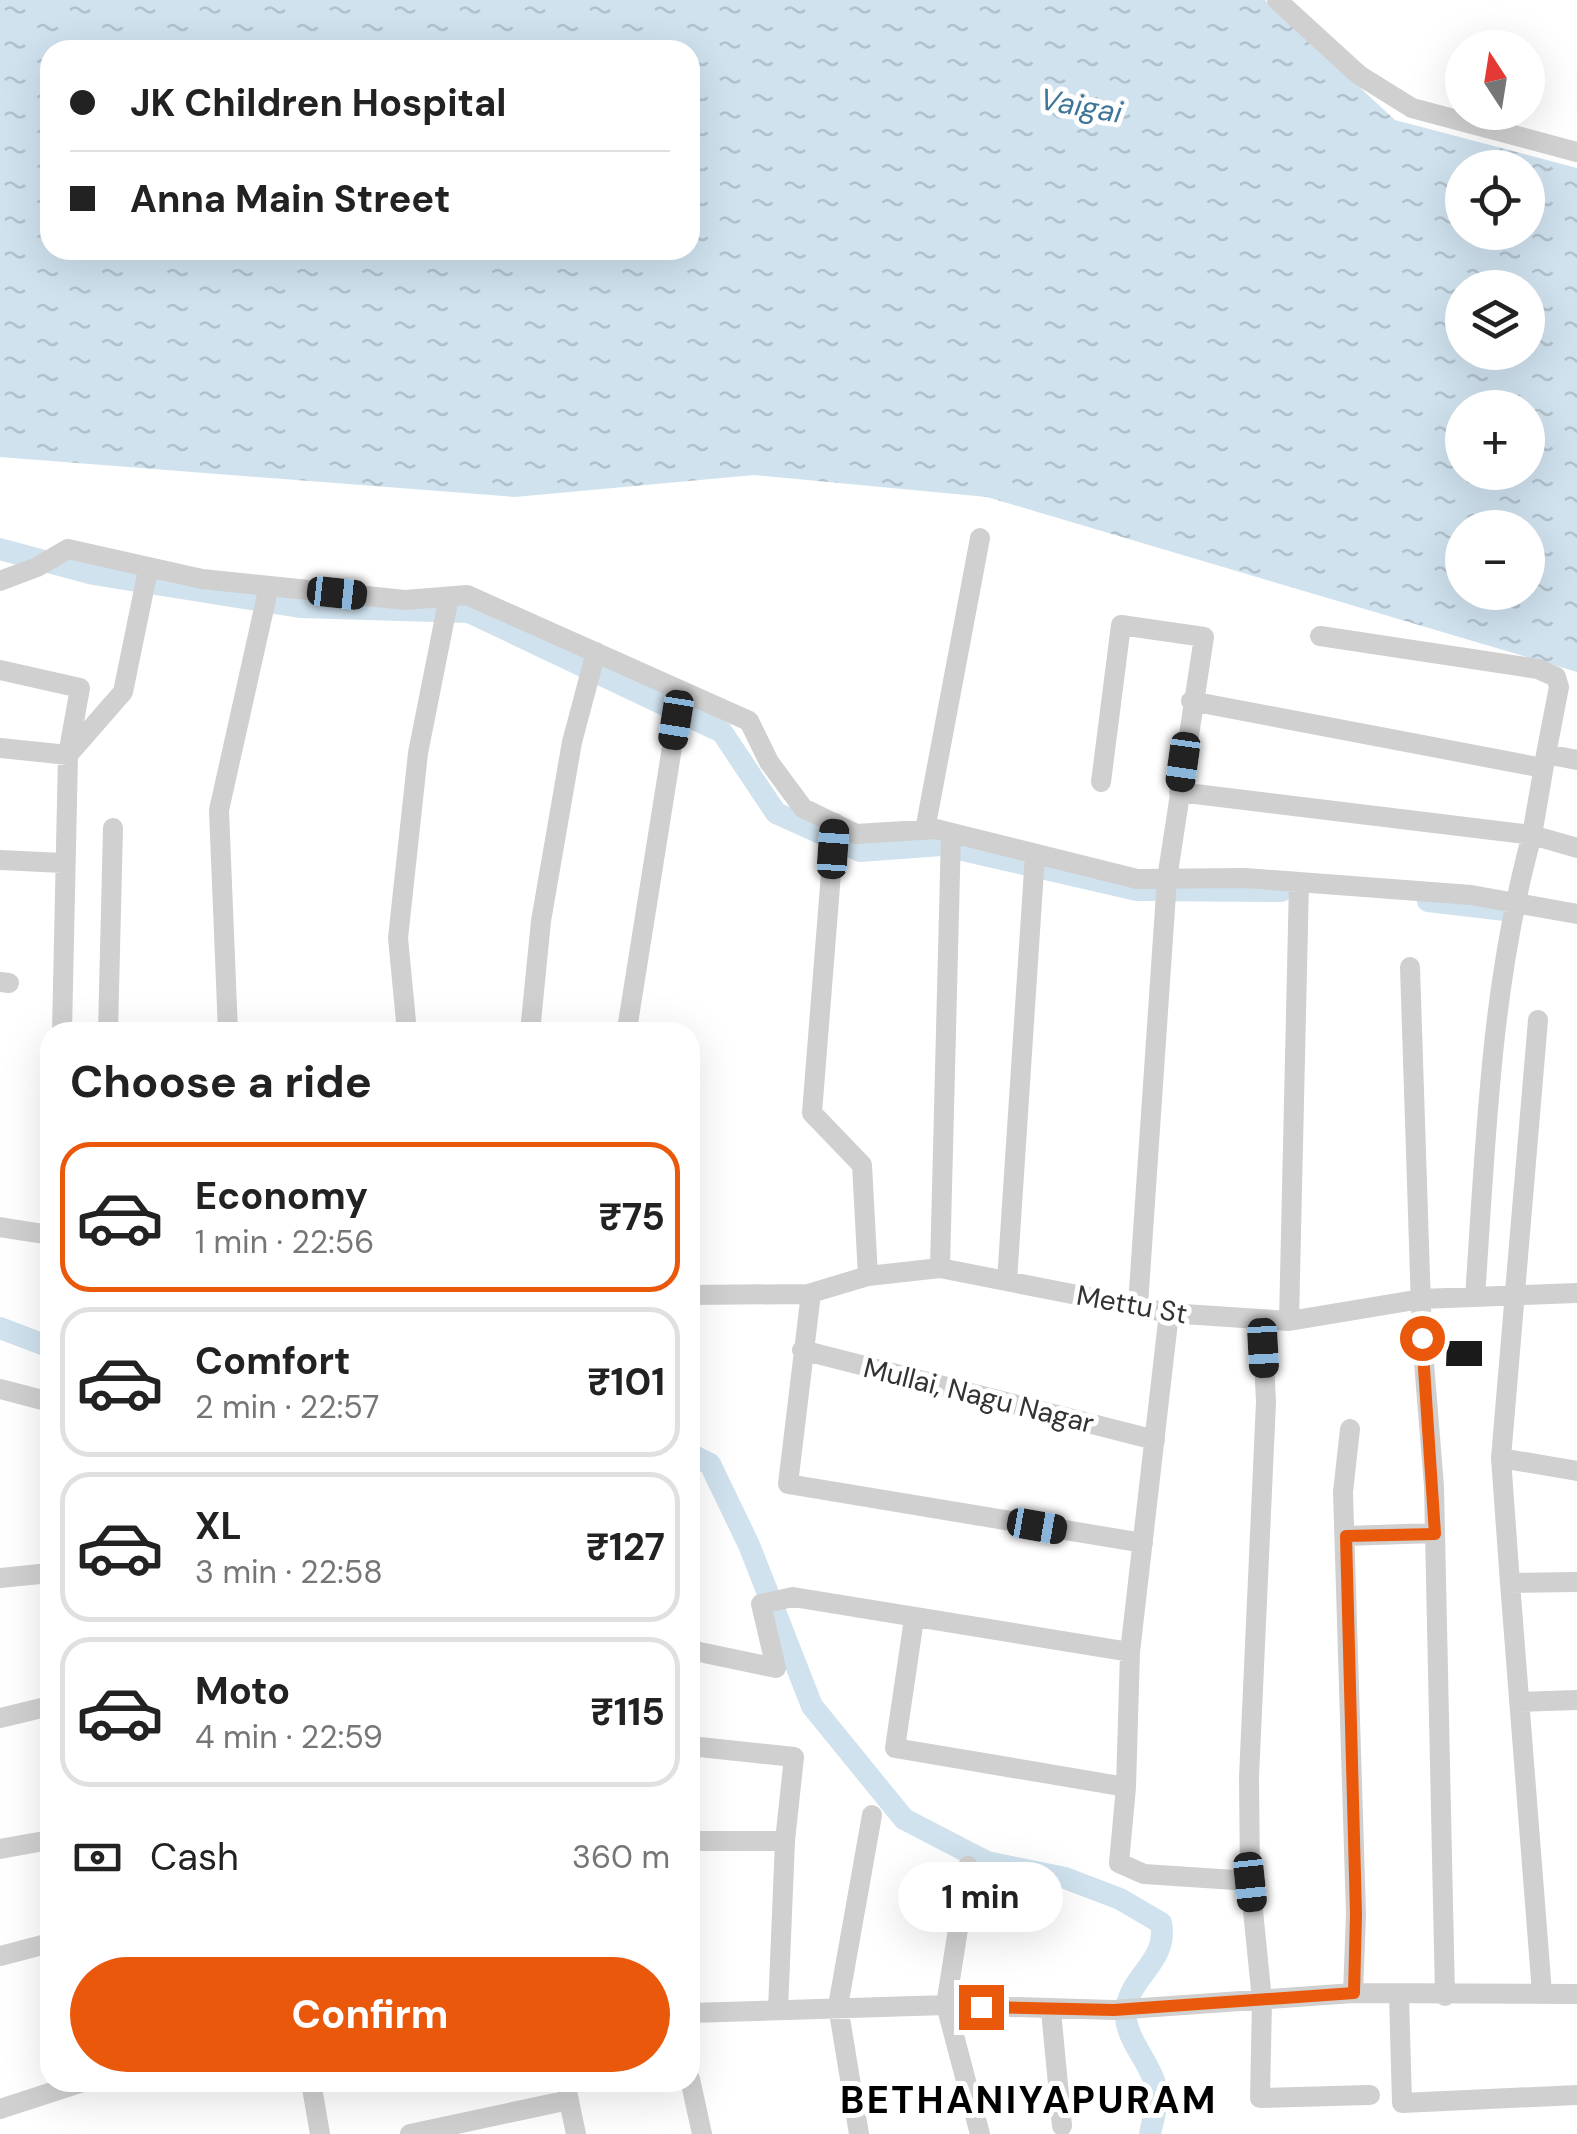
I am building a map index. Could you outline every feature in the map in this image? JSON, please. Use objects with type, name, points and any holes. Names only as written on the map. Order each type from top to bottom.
[{"type":"street","points":[[1276,0],[1358,76],[1412,108],[1577,152]]},
{"type":"street","points":[[925,830],[980,538]]},
{"type":"street","points":[[0,580],[38,567],[68,549],[146,579],[266,596],[405,600],[448,606],[467,595],[593,664],[679,704],[749,721],[769,762],[804,808],[834,834],[925,830],[951,843],[1166,886],[1299,889],[1577,914]]},
{"type":"street","points":[[68,755],[123,692],[146,579]]},
{"type":"street","points":[[228,1022],[218,810],[266,596]]},
{"type":"street","points":[[405,1022],[398,938],[418,754],[448,606]]},
{"type":"street","points":[[1100,782],[1122,625],[1204,637],[1191,701],[1166,886],[1138,1305]]},
{"type":"street","points":[[1320,636],[1538,669],[1556,676],[1559,687],[1532,835],[1512,909],[1496,997],[1475,1297]]},
{"type":"street","points":[[531,1022],[542,921],[572,742],[593,664]]},
{"type":"street","points":[[0,670],[80,688],[68,755],[62,1022]]},
{"type":"street","points":[[1191,701],[1544,761],[1577,760]]},
{"type":"street","points":[[628,1022],[679,704]]},
{"type":"street","points":[[0,748],[68,755]]},
{"type":"street","points":[[1179,792],[1532,835],[1577,848]]},
{"type":"street","points":[[108,1022],[113,828]]},
{"type":"street","points":[[834,834],[812,1113],[862,1165],[868,1276]]},
{"type":"street","points":[[940,1268],[951,843]]},
{"type":"street","points":[[0,860],[63,862]]},
{"type":"street","points":[[1007,1281],[1034,862]]},
{"type":"street","points":[[1289,1322],[1299,889]]},
{"type":"street","points":[[1410,967],[1421,1300],[1435,1534],[1445,1996]]},
{"type":"street","points":[[1538,1020],[1501,1458],[1542,1994]]},
{"type":"street","points":[[0,1227],[40,1233]]},
{"type":"street","name":"Mettu St","points":[[700,1294],[810,1293],[868,1276],[940,1268],[1169,1313],[1289,1322],[1421,1300],[1577,1293]]},
{"type":"street","points":[[810,1293],[788,1484],[1143,1543]]},
{"type":"street","points":[[1169,1313],[1130,1652],[1126,1787],[1118,1863],[1144,1874],[1250,1882]]},
{"type":"street","points":[[1262,1321],[1266,1402],[1249,1777],[1250,1882],[1262,2000],[1260,2098],[1370,2094]]},
{"type":"street","name":"Mullai, Nagu Nagar","points":[[802,1350],[1155,1440]]},
{"type":"street","points":[[0,1389],[40,1399]]},
{"type":"street","points":[[1350,1429],[1344,1492],[1356,1914],[1354,1993]]},
{"type":"street","points":[[1501,1458],[1577,1472]]},
{"type":"street","points":[[1346,1536],[1435,1534]]},
{"type":"street","points":[[0,1578],[40,1574]]},
{"type":"street","points":[[1510,1583],[1577,1582]]},
{"type":"street","points":[[700,1652],[776,1668],[761,1604],[793,1597],[1130,1652]]},
{"type":"street","points":[[914,1619],[895,1748],[1126,1787]]},
{"type":"street","points":[[1520,1702],[1577,1700]]},
{"type":"street","points":[[0,1718],[40,1708]]},
{"type":"street","points":[[700,1747],[794,1757],[785,1841],[778,2010]]},
{"type":"street","points":[[859,2134],[838,2006],[872,1815]]},
{"type":"street","points":[[700,1841],[785,1841]]},
{"type":"street","points":[[0,1849],[40,1842]]},
{"type":"street","points":[[968,1866],[946,2005],[980,2134]]},
{"type":"street","points":[[0,1956],[40,1946]]},
{"type":"street","points":[[700,2013],[946,2005],[1051,2011],[1354,1993],[1577,1994]]},
{"type":"street","points":[[1398,1996],[1402,2103],[1577,2094]]},
{"type":"street","points":[[1051,2011],[1062,2126]]},
{"type":"street","points":[[0,2109],[52,2092]]},
{"type":"street","points":[[313,2092],[320,2134]]},
{"type":"street","points":[[410,2134],[563,2092]]},
{"type":"street","points":[[567,2092],[576,2134]]},
{"type":"street","points":[[693,2092],[702,2134]]},
{"type":"water","name":"Vaigai","points":[[0,0],[1265,0],[1395,120],[1509,150],[1445,150],[1445,250],[1545,250],[1545,160],[1577,168],[1577,672],[987,497],[754,475],[515,497],[0,457]]},
{"type":"building","points":[[1447,1341],[1482,1341],[1482,1366],[1446,1366]]},
{"type":"waterway","points":[[0,549],[93,574],[300,607],[469,612],[722,732],[776,813],[860,851],[941,845],[1137,890],[1281,891]]},
{"type":"waterway","points":[[1428,901],[1505,910]]},
{"type":"waterway","points":[[0,1328],[40,1343]]},
{"type":"waterway","points":[[700,1459],[710,1464],[749,1545],[812,1706],[904,1819],[987,1862],[1065,1878],[1120,1899],[1161,1923],[1159,1949],[1133,1990],[1126,2014],[1130,2033],[1156,2087],[1150,2134]]},
{"type":"district","name":"BETHANIYAPURAM","points":[[1029,2100]]},
{"type":"route","points":[[981,2007],[1114,2010],[1354,1993],[1356,1914],[1346,1536],[1435,1534],[1422,1338]]}]
